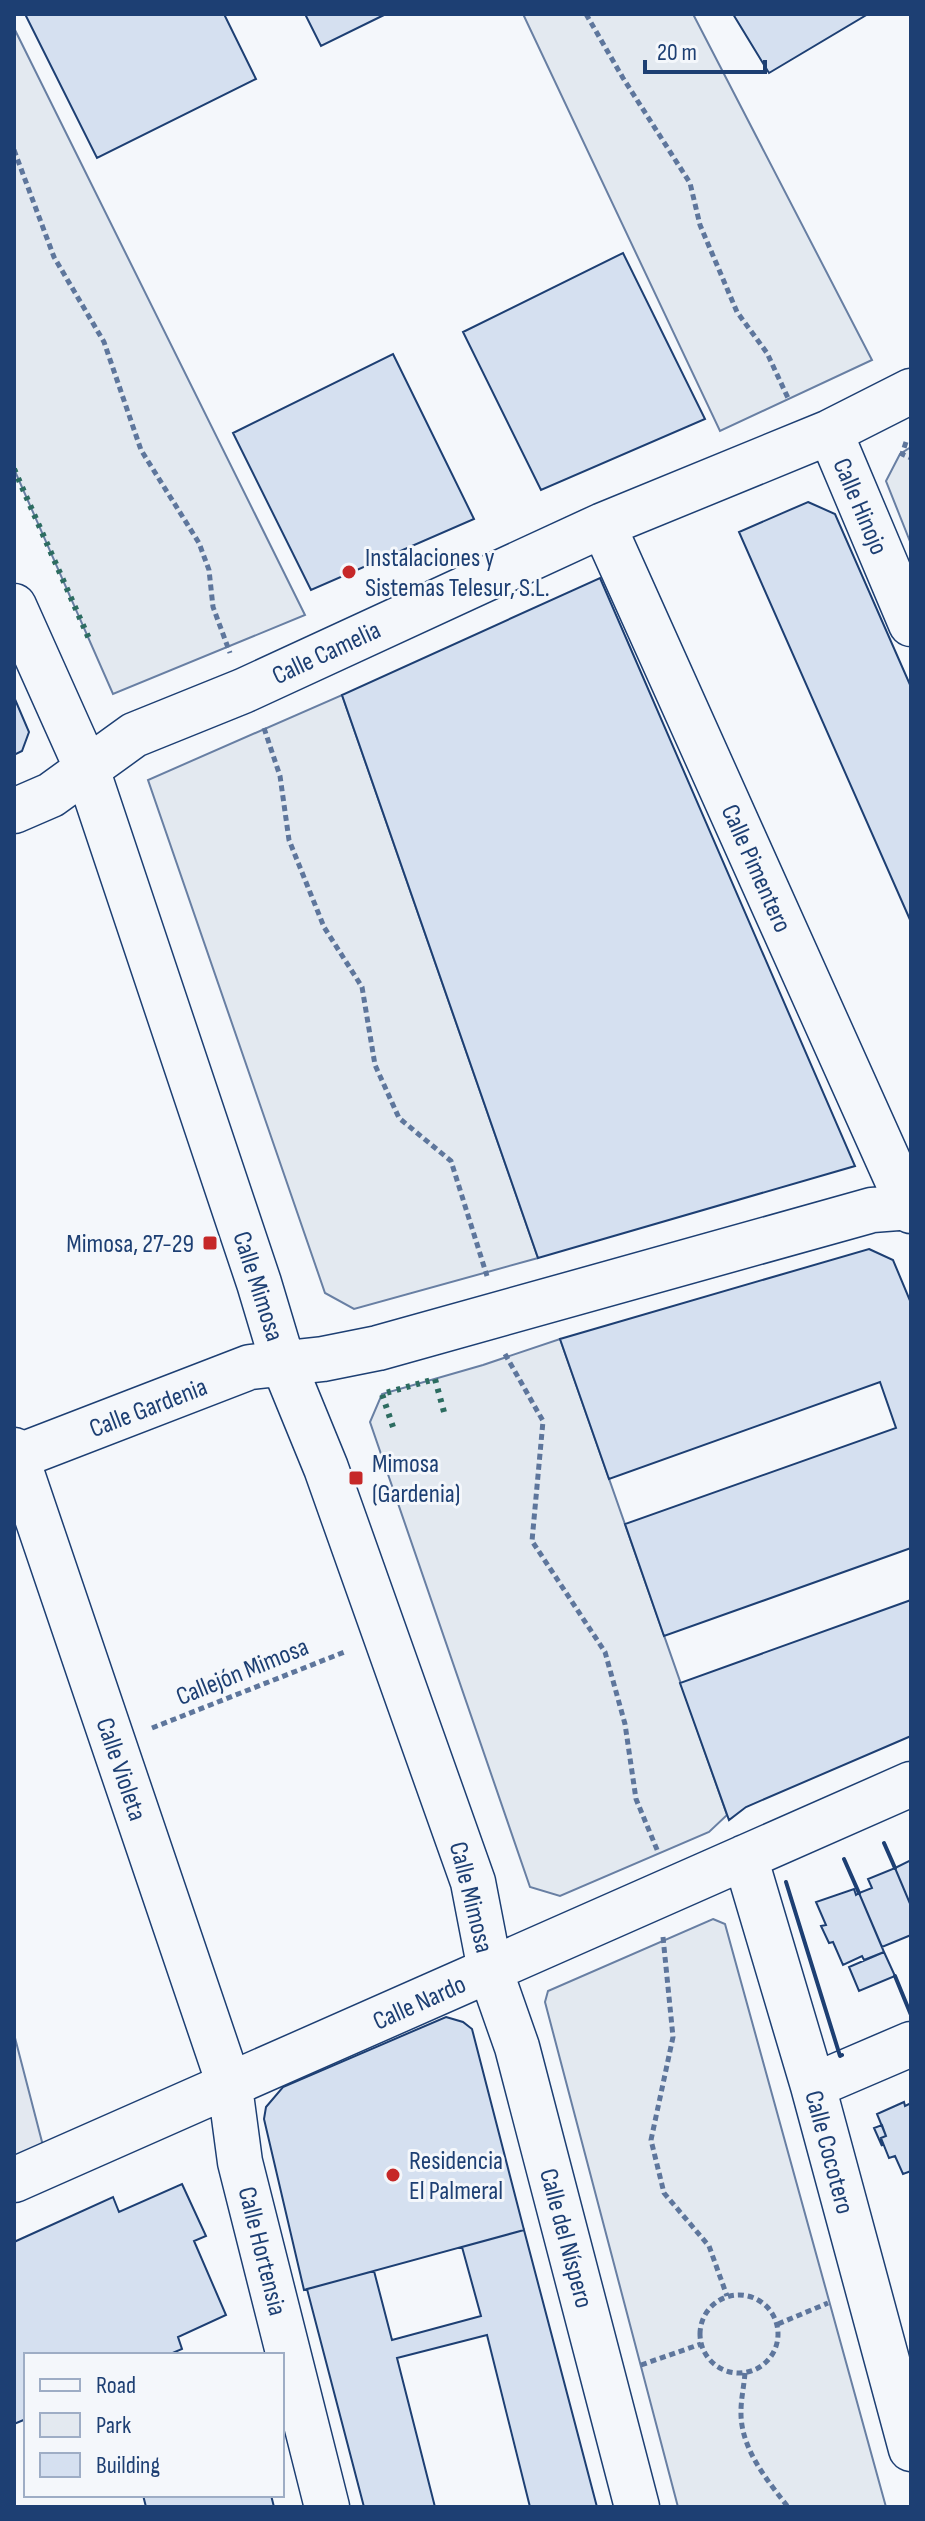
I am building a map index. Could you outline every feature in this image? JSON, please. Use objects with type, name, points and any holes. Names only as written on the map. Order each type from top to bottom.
[{"type":"street","name":"Calle Camelia","points":[[14,811],[51,795],[134,735],[243,691],[603,525],[830,432],[911,391]]},
{"type":"street","name":"Calle Hinojo","points":[[830,432],[911,624]]},
{"type":"street","name":"Calle Pimentero","points":[[603,525],[911,1208]]},
{"type":"street","name":"Calle Mimosa","points":[[14,606],[87,769],[283,1363],[326,1468],[473,1882],[490,1970]]},
{"type":"street","name":"Calle Gardenia","points":[[15,1455],[250,1367],[323,1359],[378,1348],[872,1210],[911,1208]]},
{"type":"street","name":"Calle Violeta","points":[[15,1455],[230,2087]]},
{"type":"street","name":"Calle Nardo","points":[[14,2180],[911,1784]]},
{"type":"street","name":"Calle Cocotero","points":[[745,1857],[813,2086],[893,2312],[911,2449]]},
{"type":"street","name":"Calle del Níspero","points":[[490,1970],[517,2047],[637,2507]]},
{"type":"street","points":[[813,2086],[911,2044]]},
{"type":"street","name":"Calle Hortensia","points":[[230,2087],[240,2162],[327,2507]]},
{"type":"path","points":[[586,14],[690,183],[700,225],[737,312],[767,353],[788,398]]},
{"type":"path","points":[[14,150],[54,257],[104,342],[141,450],[199,543],[209,570],[213,607],[228,648]]},
{"type":"path","points":[[911,429],[902,454],[911,458]]},
{"type":"path","name":"Callejón Mimosa","points":[[113,1743],[386,1636]]},
{"type":"path","points":[[665,1941],[673,2037],[651,2140],[664,2193],[709,2246],[727,2296]]},
{"type":"path","points":[[743,2294],[758,2299],[770,2309],[778,2324],[778,2340],[773,2355],[761,2367],[745,2373],[731,2373],[718,2367],[707,2358],[701,2344],[703,2316],[727,2296],[743,2294]]},
{"type":"path","points":[[778,2324],[830,2302]]},
{"type":"path","points":[[641,2365],[701,2344]]},
{"type":"path","points":[[745,2373],[740,2413],[746,2439],[755,2461],[788,2507]]},
{"type":"green space","points":[[523,14],[693,14],[872,360],[720,431]]},
{"type":"green space","points":[[14,28],[305,615],[113,694],[14,469]]},
{"type":"green space","points":[[911,447],[911,544],[886,481],[900,454]]},
{"type":"green space","points":[[342,695],[538,1258],[354,1309],[325,1293],[148,780]]},
{"type":"green space","points":[[560,1339],[727,1815],[709,1832],[560,1896],[530,1887],[370,1422],[382,1394]]},
{"type":"green space","points":[[713,1919],[725,1924],[886,2507],[678,2507],[545,2002],[548,1991]]},
{"type":"shaded area","points":[[14,2034],[48,2165],[14,2180]]},
{"type":"building","points":[[25,14],[224,14],[256,79],[97,158]]},
{"type":"building","points":[[305,14],[386,14],[321,46]]},
{"type":"building","points":[[733,14],[868,14],[769,73]]},
{"type":"building","points":[[623,253],[705,419],[541,490],[463,332]]},
{"type":"building","points":[[393,354],[474,519],[311,590],[233,433]]},
{"type":"building","points":[[808,502],[835,514],[911,687],[911,922],[739,532]]},
{"type":"building","points":[[600,578],[855,1166],[538,1258],[342,695]]},
{"type":"building","points":[[14,697],[29,732],[22,751],[14,755]]},
{"type":"building","points":[[869,1249],[893,1260],[911,1303],[911,1548],[664,1636],[625,1524],[896,1428],[880,1382],[609,1479],[560,1339]]},
{"type":"building","points":[[911,1600],[911,1736],[746,1807],[729,1820],[680,1683]]},
{"type":"building","points":[[911,1860],[911,1906],[895,1868]]},
{"type":"building","points":[[895,1868],[911,1906],[911,1935],[882,1947],[859,1893],[872,1888],[868,1879]]},
{"type":"building","points":[[854,1889],[856,1895],[859,1893],[884,1952],[864,1960],[862,1956],[843,1965],[833,1942],[829,1943],[821,1926],[826,1925],[816,1902]]},
{"type":"building","points":[[884,1952],[895,1976],[859,1991],[849,1967]]},
{"type":"building","name":"Residencia El Palmeral","points":[[446,2017],[463,2022],[472,2029],[524,2230],[304,2290],[264,2119],[266,2107],[283,2087]]},
{"type":"building","points":[[904,2102],[905,2106],[911,2103],[911,2171],[903,2174],[895,2156],[889,2158],[881,2138],[886,2136],[877,2114]]},
{"type":"building","points":[[882,2125],[886,2136],[881,2138],[882,2146],[874,2128]]},
{"type":"building","points":[[182,2184],[206,2236],[194,2241],[226,2315],[178,2337],[182,2349],[173,2353],[24,2353],[24,2420],[14,2424],[14,2242],[113,2197],[119,2212]]},
{"type":"building","points":[[524,2230],[597,2507],[530,2507],[487,2335],[397,2358],[435,2507],[364,2507],[307,2289],[374,2271],[392,2340],[481,2316],[462,2247]]},
{"type":"building","points":[[144,2497],[272,2497],[274,2507],[146,2507]]},
{"type":"hedge","points":[[14,469],[90,641]]},
{"type":"hedge","points":[[393,1427],[382,1394],[435,1379],[444,1412]]},
{"type":"wall","points":[[884,1843],[895,1868]]},
{"type":"wall","points":[[844,1859],[859,1893]]},
{"type":"wall","points":[[786,1882],[842,2055]]},
{"type":"wall","points":[[895,1976],[911,2015]]},
{"type":"place","name":"Instalaciones y Sistemas Telesur, S.L.","points":[[349,572]]},
{"type":"place","name":"Mimosa, 27-29","points":[[210,1243]]},
{"type":"place","name":"Mimosa (Gardenia)","points":[[356,1478]]},
{"type":"place","name":"Residencia El Palmeral","points":[[393,2175]]}]
